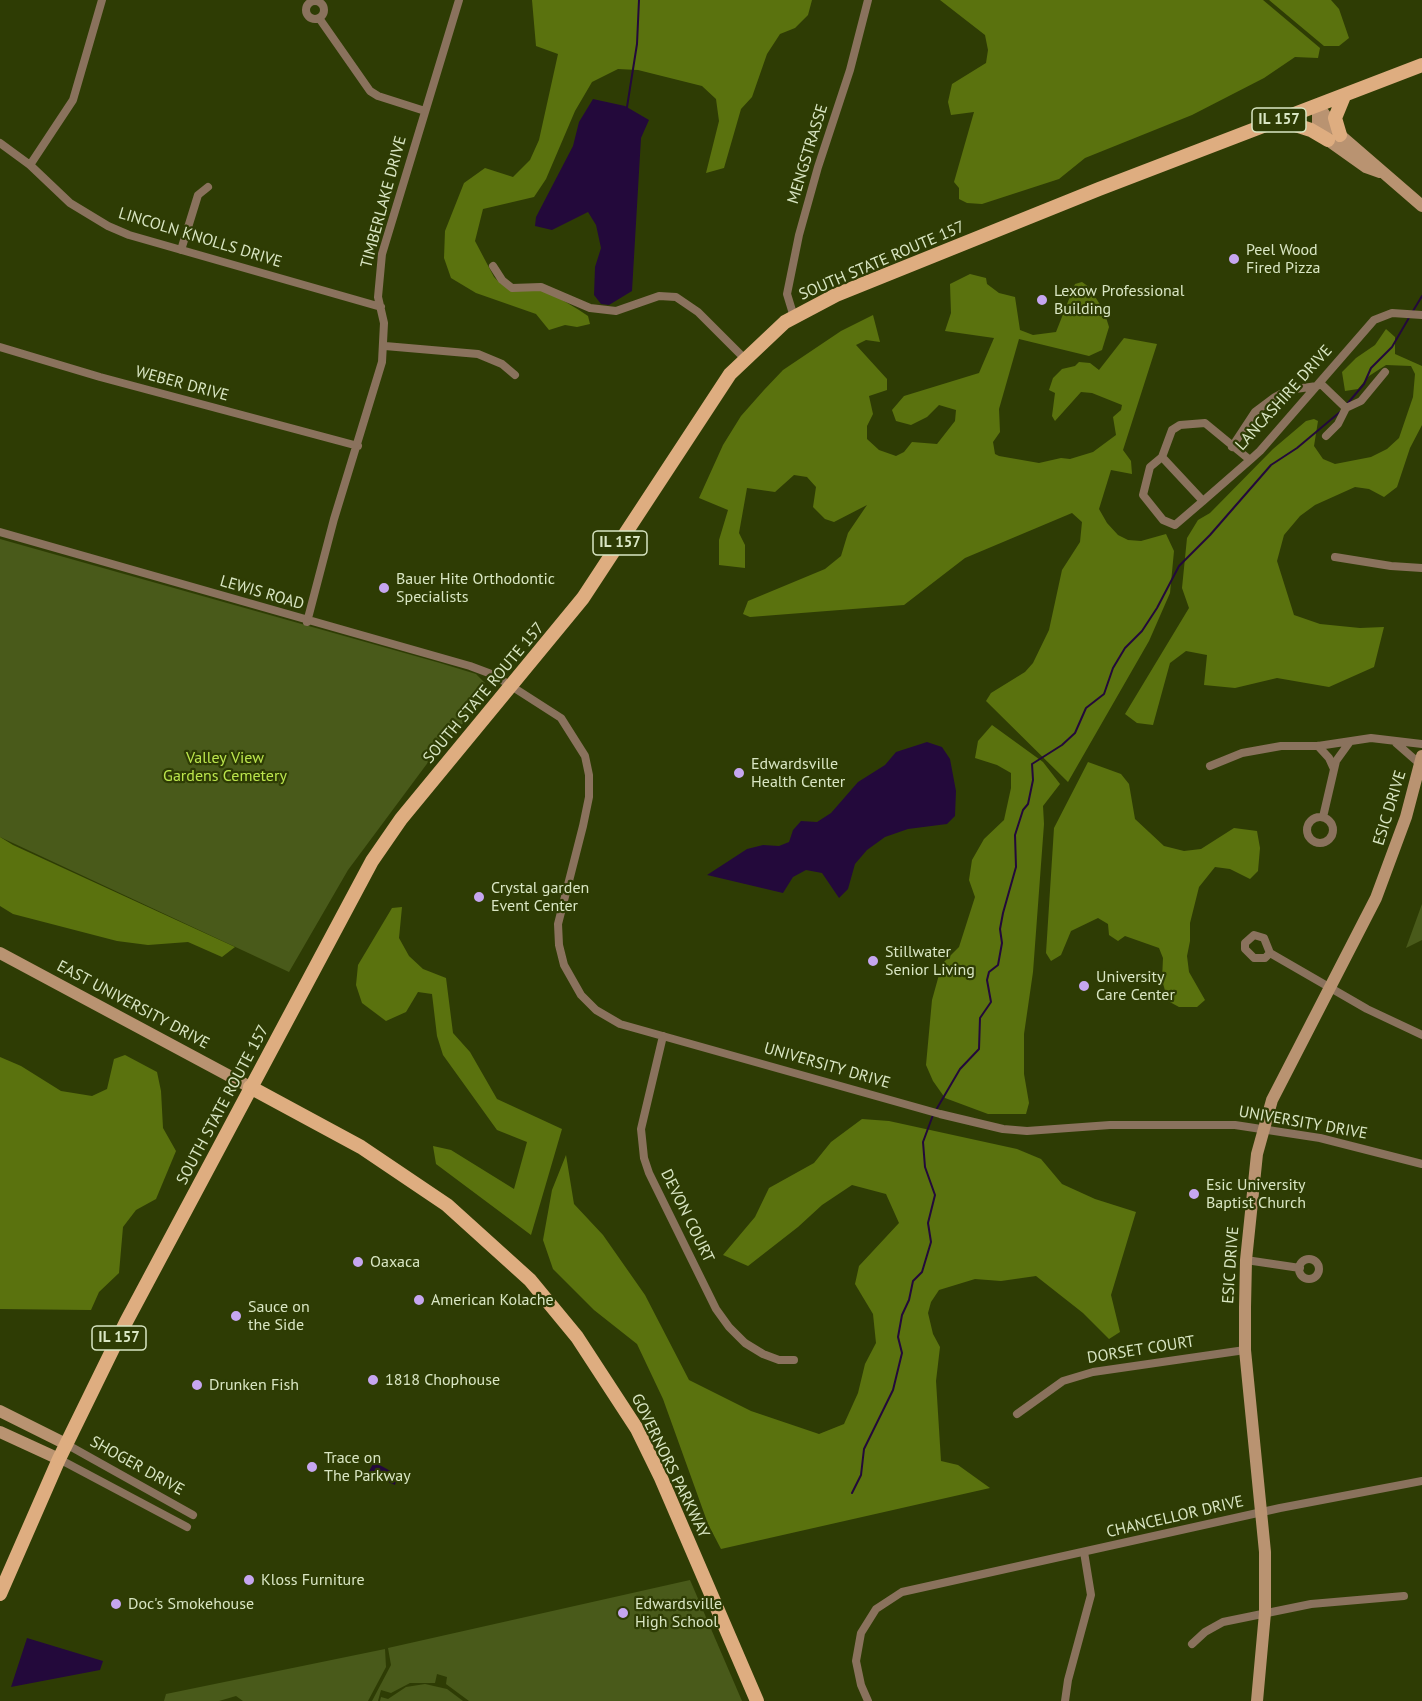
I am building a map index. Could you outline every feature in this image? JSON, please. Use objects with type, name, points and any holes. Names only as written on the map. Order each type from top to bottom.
[{"type":"main road","name":"SOUTH STATE ROUTE 157","points":[[0,1594],[59,1459],[126,1322],[372,861],[401,819],[512,688],[584,598],[730,374],[765,339],[794,317],[852,288],[1422,65]]},
{"type":"main road","points":[[1280,120],[1334,137],[1335,118],[1344,96]]},
{"type":"main road","name":"GOVERNORS PARKWAY","points":[[250,1087],[358,1145],[447,1204],[530,1280],[578,1337],[637,1429],[661,1478],[757,1701]]},
{"type":"street","points":[[30,165],[73,100],[102,0]]},
{"type":"street","name":"TIMBERLAKE DRIVE","points":[[307,622],[334,519],[358,446],[385,346],[378,297],[382,254],[459,0]]},
{"type":"street","name":"MENGSTRASSE","points":[[794,317],[787,294],[799,235],[818,166],[850,70],[868,0]]},
{"type":"street","points":[[319,18],[370,91],[378,96],[425,111]]},
{"type":"street","points":[[1318,106],[1334,137],[1384,173],[1422,206]]},
{"type":"street","name":"LINCOLN KNOLLS DRIVE","points":[[0,143],[30,165],[62,196],[88,216],[129,235],[381,307]]},
{"type":"street","points":[[181,250],[198,195],[208,187]]},
{"type":"street","points":[[493,266],[502,280],[512,288],[541,287],[590,308],[616,311],[659,296],[676,297],[698,312],[745,358]]},
{"type":"street","name":"LANCASHIRE DRIVE","points":[[1162,457],[1150,467],[1143,495],[1163,520],[1175,525],[1250,460],[1374,320],[1392,313],[1422,315]]},
{"type":"street","points":[[385,346],[478,354],[502,364],[515,375]]},
{"type":"street","name":"WEBER DRIVE","points":[[0,347],[110,380],[358,446]]},
{"type":"street","points":[[1326,436],[1338,424],[1346,408],[1361,401],[1385,372]]},
{"type":"street","points":[[1232,447],[1255,412],[1288,390],[1318,385],[1346,408]]},
{"type":"street","points":[[1203,501],[1162,457],[1172,430],[1180,425],[1204,423],[1250,460]]},
{"type":"street","name":"LEWIS ROAD","points":[[0,532],[307,622],[470,666],[494,675],[512,688]]},
{"type":"street","points":[[1335,557],[1391,566],[1422,568]]},
{"type":"street","name":"UNIVERSITY DRIVE","points":[[512,688],[561,718],[572,732],[585,756],[589,797],[558,924],[564,964],[581,995],[597,1010],[620,1024],[940,1114],[1002,1129],[1027,1131],[1186,1124],[1263,1128],[1353,1145],[1422,1164]]},
{"type":"street","points":[[1210,766],[1263,748],[1318,746],[1371,738],[1396,743],[1422,744]]},
{"type":"street","points":[[1323,817],[1334,769],[1349,743]]},
{"type":"street","points":[[1396,743],[1421,760]]},
{"type":"street","points":[[1318,746],[1329,758],[1334,769]]},
{"type":"street","name":"ESIC DRIVE","points":[[1257,1701],[1265,1613],[1263,1512],[1245,1350],[1246,1260],[1257,1154],[1272,1100],[1357,936],[1392,858],[1421,760]]},
{"type":"street","name":"EAST UNIVERSITY DRIVE","points":[[0,952],[250,1087]]},
{"type":"street","points":[[1270,953],[1330,988],[1422,1035]]},
{"type":"street","name":"DEVON COURT","points":[[663,1036],[641,1129],[649,1173],[716,1309],[729,1327],[745,1343],[763,1354],[779,1360],[794,1360]]},
{"type":"street","points":[[1246,1260],[1300,1268]]},
{"type":"street","name":"DORSET COURT","points":[[1017,1414],[1063,1381],[1093,1372],[1245,1350]]},
{"type":"street","points":[[0,1411],[66,1444]]},
{"type":"street","points":[[0,1431],[59,1459]]},
{"type":"street","name":"SHOGER DRIVE","points":[[66,1444],[193,1515]]},
{"type":"street","name":"SHOGER DRIVE","points":[[59,1459],[187,1527]]},
{"type":"street","name":"CHANCELLOR DRIVE","points":[[868,1701],[859,1678],[857,1653],[861,1633],[867,1620],[885,1601],[902,1592],[1263,1512],[1422,1481]]},
{"type":"street","points":[[1065,1701],[1068,1680],[1091,1595],[1084,1552]]},
{"type":"street","points":[[1192,1644],[1205,1632],[1223,1622],[1358,1598],[1404,1596]]},
{"type":"green space","points":[[532,0],[812,0],[808,15],[795,28],[780,34],[767,54],[752,97],[741,109],[724,168],[706,173],[719,121],[716,99],[702,86],[638,70],[618,69],[592,82],[575,111],[546,179],[534,197],[483,209],[475,241],[494,277],[501,284],[549,292],[588,316],[590,324],[577,327],[565,325],[549,330],[536,314],[476,293],[451,278],[444,258],[445,231],[464,183],[485,168],[513,177],[530,160],[539,140],[558,54],[536,46]]},
{"type":"green space","points":[[940,0],[1263,0],[1320,48],[1318,58],[1295,57],[1264,78],[1192,115],[1085,158],[1059,179],[982,204],[967,203],[959,199],[959,188],[954,182],[974,112],[951,115],[948,102],[952,84],[986,63],[988,50],[985,35]]},
{"type":"green space","points":[[1269,0],[1331,0],[1339,9],[1349,38],[1339,46],[1324,46]]},
{"type":"green space","points":[[970,274],[986,278],[987,284],[999,293],[1015,297],[1020,330],[1033,335],[1056,332],[1075,284],[1082,282],[1089,287],[1104,311],[1109,327],[1102,350],[1089,356],[1019,339],[999,409],[1000,432],[993,442],[995,454],[999,456],[1039,463],[1061,458],[1070,459],[1093,452],[1116,435],[1113,417],[1121,410],[1122,405],[1092,393],[1081,392],[1055,421],[1052,416],[1055,393],[1049,390],[1053,378],[1062,369],[1075,366],[1079,362],[1090,363],[1099,370],[1124,338],[1157,344],[1123,450],[1131,461],[1132,474],[1111,470],[1099,509],[1107,523],[1118,535],[1128,540],[1141,541],[1166,534],[1174,551],[1170,593],[1149,641],[1068,782],[986,701],[991,693],[1025,672],[1033,663],[1049,630],[1062,570],[1080,542],[1082,522],[1072,513],[965,558],[904,605],[750,617],[743,614],[748,601],[825,569],[841,556],[848,533],[867,505],[834,522],[825,519],[813,507],[816,487],[807,477],[794,475],[775,492],[747,488],[739,533],[745,545],[745,568],[719,565],[719,540],[728,510],[699,498],[723,445],[741,416],[783,370],[841,331],[873,315],[880,342],[866,340],[856,345],[887,379],[887,390],[869,396],[873,414],[867,426],[867,439],[879,450],[896,456],[904,452],[912,442],[937,444],[955,421],[956,410],[939,405],[927,417],[911,425],[896,421],[892,410],[904,396],[979,373],[994,338],[945,331],[951,313],[950,284]]},
{"type":"green space","points":[[1386,329],[1395,337],[1395,354],[1422,366],[1422,425],[1410,448],[1397,487],[1384,497],[1369,489],[1355,487],[1315,505],[1300,516],[1284,535],[1277,561],[1294,615],[1320,624],[1360,628],[1384,627],[1374,667],[1329,687],[1277,678],[1235,688],[1204,685],[1207,655],[1186,651],[1170,663],[1153,725],[1137,723],[1125,714],[1189,608],[1182,588],[1187,538],[1198,520],[1210,513],[1273,449],[1306,421],[1314,419],[1318,421],[1314,446],[1323,459],[1335,464],[1371,457],[1387,449],[1399,438],[1413,397],[1415,374],[1411,366],[1386,365],[1369,376],[1358,389],[1345,391],[1342,372],[1356,358],[1375,345]]},
{"type":"green space","name":"Valley View Gardens Cemetery","points":[[0,539],[440,663],[476,674],[485,683],[482,702],[429,761],[348,870],[289,972],[0,837]]},
{"type":"green space","points":[[992,725],[1043,762],[1060,784],[1043,806],[1044,824],[1033,972],[1024,1034],[1024,1074],[1029,1103],[1026,1114],[988,1114],[945,1098],[933,1081],[926,1065],[932,1000],[942,964],[959,947],[975,897],[969,880],[972,860],[984,839],[1004,820],[1011,788],[1011,773],[997,765],[975,758],[978,741]]},
{"type":"green space","points":[[1088,762],[1121,774],[1129,784],[1135,819],[1164,846],[1184,851],[1201,849],[1234,828],[1257,831],[1260,848],[1258,871],[1250,879],[1230,869],[1215,867],[1199,887],[1190,923],[1187,956],[1189,972],[1205,1000],[1197,1007],[1179,1007],[1168,1001],[1162,980],[1163,958],[1159,948],[1125,936],[1118,941],[1109,935],[1108,924],[1098,918],[1071,931],[1061,955],[1051,961],[1046,953],[1054,828]]},
{"type":"green space","points":[[0,837],[235,947],[222,957],[188,942],[148,945],[117,941],[13,914],[0,906]]},
{"type":"green space","points":[[1422,904],[1422,940],[1406,948]]},
{"type":"green space","points":[[402,907],[399,938],[409,956],[423,969],[446,978],[453,1033],[470,1052],[497,1099],[562,1129],[531,1235],[436,1164],[433,1146],[451,1150],[514,1189],[527,1142],[497,1130],[443,1055],[437,1036],[432,994],[418,992],[406,1012],[386,1021],[362,1003],[356,985],[358,965],[392,908]]},
{"type":"green space","points":[[125,1055],[157,1072],[161,1091],[163,1128],[176,1151],[156,1199],[136,1210],[123,1227],[119,1273],[99,1292],[91,1310],[0,1309],[0,1057],[21,1066],[61,1091],[92,1096],[107,1089],[114,1059]]},
{"type":"green space","points":[[862,1119],[889,1121],[1017,1149],[1041,1159],[1062,1184],[1095,1199],[1136,1212],[1111,1295],[1120,1332],[1109,1339],[1083,1313],[1036,1276],[1001,1281],[975,1279],[939,1290],[931,1302],[928,1313],[933,1334],[940,1347],[936,1381],[941,1461],[958,1465],[990,1488],[721,1549],[708,1524],[663,1399],[637,1344],[594,1310],[553,1269],[543,1240],[552,1190],[566,1155],[574,1204],[603,1235],[645,1295],[689,1380],[751,1411],[819,1434],[844,1424],[858,1393],[865,1364],[876,1343],[873,1314],[855,1284],[859,1266],[899,1223],[886,1194],[852,1185],[822,1205],[748,1266],[723,1255],[755,1217],[769,1188],[814,1163],[831,1142]]},
{"type":"green space","name":"Edwardsville High School","points":[[690,1580],[742,1701],[469,1701],[446,1684],[447,1677],[437,1674],[435,1683],[410,1683],[391,1693],[381,1690],[378,1701],[372,1701],[391,1665],[388,1648]]},
{"type":"green space","points":[[385,1649],[386,1667],[368,1701],[243,1701],[236,1696],[219,1701],[164,1701],[166,1694]]},
{"type":"green space","points":[[425,1684],[447,1689],[463,1701],[380,1701],[381,1697],[388,1699],[406,1687]]},
{"type":"shaded area","points":[[593,99],[625,106],[649,120],[641,138],[632,291],[609,305],[601,304],[594,295],[595,267],[601,248],[596,225],[588,212],[552,230],[535,226],[536,217],[573,146],[579,122]]},
{"type":"shaded area","points":[[927,742],[942,747],[950,759],[956,791],[955,816],[947,824],[908,829],[885,837],[867,850],[855,864],[848,889],[839,898],[822,873],[806,870],[793,877],[783,893],[707,875],[747,849],[763,845],[779,846],[789,842],[793,830],[801,821],[817,822],[831,813],[858,782],[885,765],[896,752]]},
{"type":"shaded area","points":[[374,1462],[398,1475],[395,1485],[368,1473]]},
{"type":"shaded area","points":[[27,1638],[103,1661],[100,1670],[11,1687]]},
{"type":"waterway","points":[[627,107],[637,44],[639,0]]},
{"type":"waterway","points":[[1413,311],[1422,296]]},
{"type":"waterway","points":[[1348,403],[1364,384],[1371,368],[1392,347],[1410,316]]},
{"type":"waterway","points":[[936,1110],[960,1069],[979,1049],[980,1018],[991,1002],[987,980],[989,972],[998,965],[1002,943],[1000,929],[1016,867],[1015,835],[1023,810],[1028,804],[1033,780],[1032,764],[1062,745],[1075,733],[1086,708],[1104,694],[1113,668],[1125,648],[1142,631],[1157,608],[1179,566],[1210,535],[1271,465],[1297,448],[1340,412]]},
{"type":"waterway","points":[[852,1493],[861,1475],[864,1449],[893,1390],[902,1353],[898,1337],[902,1315],[909,1300],[913,1281],[922,1272],[931,1242],[928,1223],[935,1195],[925,1167],[923,1142],[933,1115]]},
{"type":"place","name":"Peel Wood Fired Pizza","points":[[1234,259]]},
{"type":"place","name":"Lexow Professional Building","points":[[1042,300]]},
{"type":"place","name":"Bauer Hite Orthodontic Specialists","points":[[384,588]]},
{"type":"place","name":"Edwardsville Health Center","points":[[739,773]]},
{"type":"place","name":"Crystal garden Event Center","points":[[479,897]]},
{"type":"place","name":"Stillwater Senior Living","points":[[873,961]]},
{"type":"place","name":"University Care Center","points":[[1084,986]]},
{"type":"place","name":"Esic University Baptist Church","points":[[1194,1194]]},
{"type":"place","name":"Oaxaca","points":[[358,1262]]},
{"type":"place","name":"American Kolache","points":[[419,1300]]},
{"type":"place","name":"Sauce on the Side","points":[[236,1316]]},
{"type":"place","name":"1818 Chophouse","points":[[373,1380]]},
{"type":"place","name":"Drunken Fish","points":[[197,1385]]},
{"type":"place","name":"Trace on The Parkway","points":[[312,1467]]},
{"type":"place","name":"Kloss Furniture","points":[[249,1580]]},
{"type":"place","name":"Doc's Smokehouse","points":[[116,1604]]},
{"type":"place","name":"Edwardsville High School","points":[[623,1613]]}]
